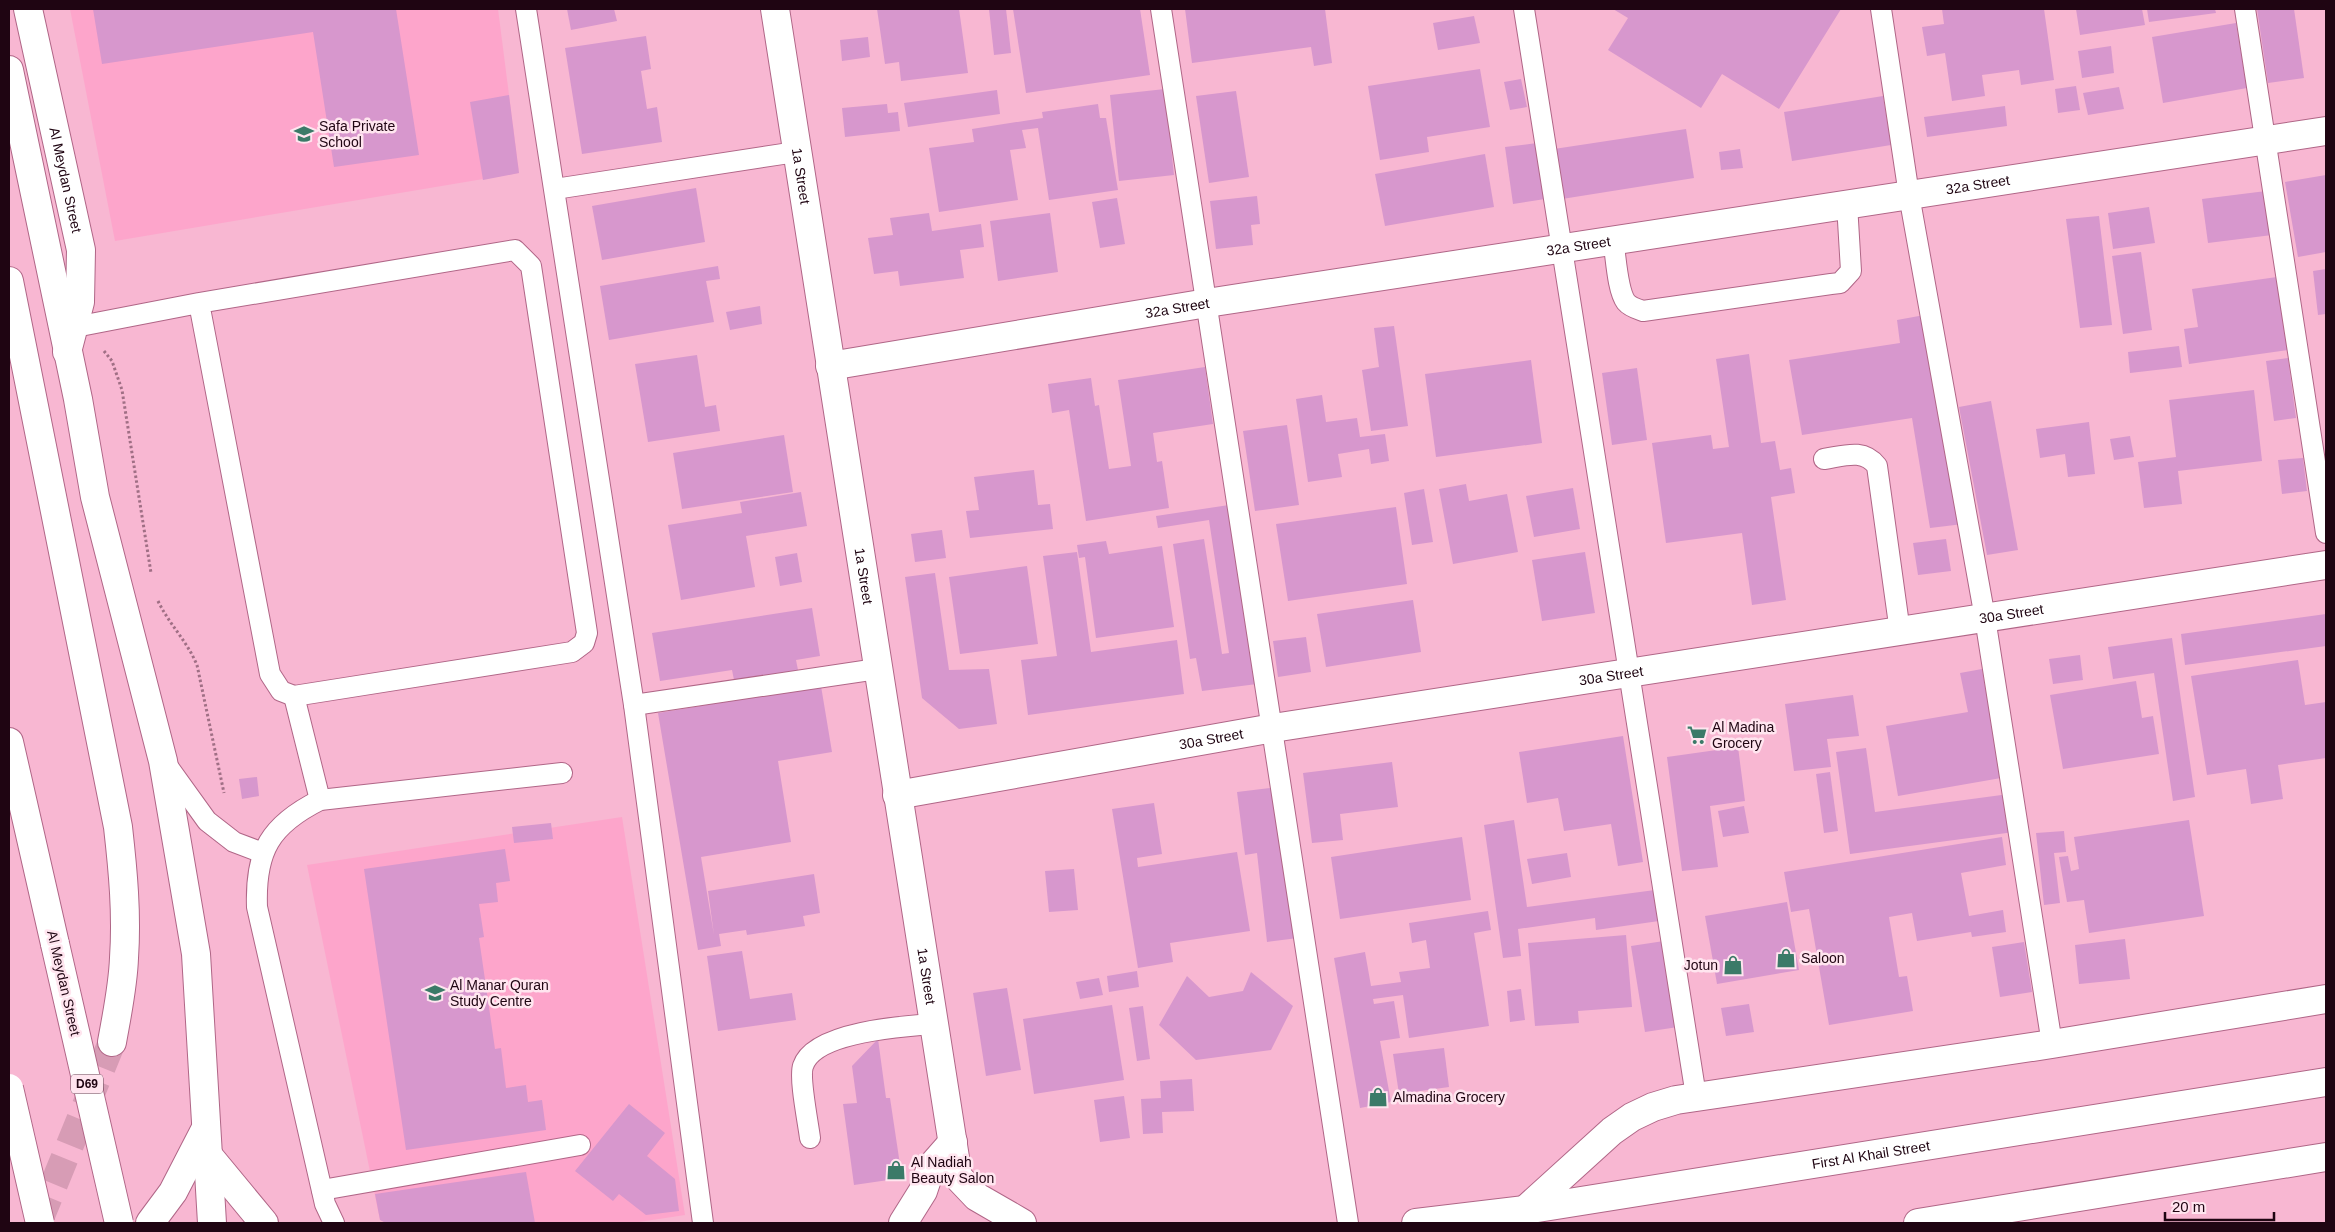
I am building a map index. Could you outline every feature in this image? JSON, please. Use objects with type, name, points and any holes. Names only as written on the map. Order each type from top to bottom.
[{"type":"street","name":"Al Meydan Street","points":[[28,9],[81,250],[80,302],[71,340]]},
{"type":"street","name":"1a Street","points":[[775,9],[958,1177],[977,1197],[1022,1223]]},
{"type":"street","points":[[9,70],[71,340],[78,399],[95,497],[163,761],[196,954],[212,1223]]},
{"type":"street","name":"32a Street","points":[[830,366],[1207,303],[2326,131]]},
{"type":"street","points":[[9,281],[118,827],[124,877],[126,926],[121,986],[112,1042]]},
{"type":"street","name":"30a Street","points":[[897,795],[1273,728],[2326,565]]},
{"type":"street","name":"Al Meydan Street","points":[[9,742],[119,1223]]},
{"type":"street","points":[[1524,1210],[1612,1131],[1632,1117],[1653,1107],[1696,1096],[2052,1044],[2326,999]]},
{"type":"street","name":"First Al Khail Street","points":[[1416,1223],[1524,1210],[2326,1082]]},
{"type":"street","points":[[9,1088],[40,1223]]},
{"type":"street","points":[[150,1223],[206,1142]]},
{"type":"street","points":[[206,1142],[264,1223]]},
{"type":"street","points":[[903,1223],[923,1191],[931,1167],[953,1142]]},
{"type":"street","points":[[1918,1223],[2326,1157]]},
{"type":"lane","points":[[526,9],[634,704],[703,1223]]},
{"type":"lane","points":[[1161,9],[1348,1223]]},
{"type":"lane","points":[[1524,9],[1696,1096]]},
{"type":"lane","points":[[1881,9],[1909,195],[1985,618],[2052,1044]]},
{"type":"lane","points":[[2245,9],[2326,533]]},
{"type":"lane","points":[[555,189],[796,152]]},
{"type":"lane","points":[[1613,240],[1622,292],[1626,302],[1633,308],[1643,311],[1840,283],[1851,271],[1847,204]]},
{"type":"lane","points":[[71,340],[199,304],[515,250],[531,266],[587,633],[584,643],[572,652],[294,696],[281,691],[270,674],[199,304]]},
{"type":"lane","points":[[1824,459],[1856,454],[1871,459],[1877,466],[1900,632]]},
{"type":"lane","points":[[634,704],[878,668]]},
{"type":"lane","points":[[294,696],[320,800]]},
{"type":"lane","points":[[163,761],[207,821],[234,842],[263,853]]},
{"type":"lane","points":[[334,1223],[323,1197],[257,907],[256,879],[263,853],[276,830],[296,812],[320,800],[562,773]]},
{"type":"lane","points":[[810,1138],[802,1068],[812,1054],[844,1038],[874,1029],[934,1024]]},
{"type":"lane","points":[[323,1197],[580,1145]]},
{"type":"path","points":[[71,340],[90,336],[112,362],[118,376],[151,575]]},
{"type":"path","points":[[156,596],[166,617],[190,650],[197,665],[234,842]]},
{"type":"shaded area","name":"Safa Private School","points":[[70,9],[498,9],[519,173],[115,241]]},
{"type":"shaded area","points":[[622,817],[685,1215],[632,1223],[386,1223],[380,1220],[307,865]]},
{"type":"building","points":[[93,9],[396,9],[419,155],[334,167],[313,32],[102,64]]},
{"type":"building","points":[[567,9],[614,9],[617,21],[571,30]]},
{"type":"building","points":[[877,9],[959,9],[968,73],[901,81],[899,62],[885,64]]},
{"type":"building","points":[[989,9],[1006,9],[1011,53],[994,55]]},
{"type":"building","points":[[1013,9],[1140,9],[1150,75],[1026,93]]},
{"type":"building","points":[[1185,9],[1325,9],[1332,63],[1314,66],[1311,47],[1192,63]]},
{"type":"building","points":[[1613,9],[1841,9],[1779,109],[1722,74],[1701,108],[1608,50],[1628,18]]},
{"type":"building","points":[[1942,9],[2044,9],[2054,80],[2021,85],[2019,70],[1982,75],[1985,96],[1952,101],[1945,53],[1927,56],[1922,27],[1944,24]]},
{"type":"building","points":[[2076,9],[2142,9],[2145,25],[2080,35]]},
{"type":"building","points":[[2147,9],[2215,9],[2216,13],[2149,22]]},
{"type":"building","points":[[2257,9],[2294,9],[2304,78],[2268,83]]},
{"type":"building","points":[[1474,16],[1480,43],[1438,50],[1433,23]]},
{"type":"building","points":[[2236,23],[2247,88],[2163,103],[2152,37]]},
{"type":"building","points":[[646,36],[651,69],[641,71],[647,109],[657,107],[662,142],[582,154],[565,48]]},
{"type":"building","points":[[868,37],[870,57],[842,61],[840,40]]},
{"type":"building","points":[[2111,46],[2114,73],[2082,78],[2078,51]]},
{"type":"building","points":[[1480,69],[1490,127],[1427,137],[1429,152],[1380,160],[1368,86]]},
{"type":"building","points":[[1521,79],[1527,107],[1510,110],[1504,82]]},
{"type":"building","points":[[2076,86],[2080,110],[2058,113],[2055,89]]},
{"type":"building","points":[[2119,87],[2124,109],[2088,115],[2083,93]]},
{"type":"building","points":[[1165,89],[1174,175],[1119,181],[1110,95]]},
{"type":"building","points":[[997,90],[1000,114],[908,127],[904,103]]},
{"type":"building","points":[[1236,91],[1249,177],[1209,183],[1196,96]]},
{"type":"building","points":[[509,95],[519,173],[483,180],[470,102]]},
{"type":"building","points":[[1883,96],[1891,145],[1792,161],[1784,112]]},
{"type":"building","points":[[887,104],[888,113],[898,112],[900,131],[845,137],[842,108]]},
{"type":"building","points":[[1098,104],[1100,118],[1106,118],[1118,190],[1049,200],[1038,128],[1022,130],[1026,148],[1010,150],[1018,200],[939,212],[929,148],[974,142],[972,129],[1043,118],[1042,112]]},
{"type":"building","points":[[2005,106],[2007,126],[1927,137],[1924,117]]},
{"type":"building","points":[[1686,129],[1694,178],[1562,199],[1554,149]]},
{"type":"building","points":[[1537,143],[1545,199],[1513,204],[1505,147]]},
{"type":"building","points":[[1740,149],[1743,168],[1721,170],[1719,152]]},
{"type":"building","points":[[1485,154],[1494,207],[1385,226],[1375,174]]},
{"type":"building","points":[[2326,175],[2326,252],[2298,257],[2285,182]]},
{"type":"building","points":[[696,188],[705,242],[602,260],[592,206]]},
{"type":"building","points":[[2266,191],[2272,235],[2208,243],[2202,199]]},
{"type":"building","points":[[1257,196],[1260,224],[1251,225],[1253,245],[1216,249],[1210,201]]},
{"type":"building","points":[[1117,198],[1125,244],[1100,248],[1092,202]]},
{"type":"building","points":[[2149,207],[2155,243],[2113,249],[2108,213]]},
{"type":"building","points":[[929,213],[932,231],[981,224],[984,247],[960,250],[964,278],[900,286],[898,271],[874,274],[868,238],[893,235],[890,218]]},
{"type":"building","points":[[1050,213],[1058,272],[998,281],[990,221]]},
{"type":"building","points":[[2099,216],[2112,325],[2080,328],[2066,219]]},
{"type":"building","points":[[2141,252],[2152,330],[2123,334],[2112,256]]},
{"type":"building","points":[[718,266],[720,279],[706,281],[714,322],[609,340],[600,286]]},
{"type":"building","points":[[2326,269],[2326,314],[2318,315],[2313,271]]},
{"type":"building","points":[[2277,277],[2288,350],[2189,364],[2184,329],[2198,327],[2192,289]]},
{"type":"building","points":[[760,306],[762,324],[730,330],[726,312]]},
{"type":"building","points":[[1930,314],[1963,524],[1930,528],[1912,418],[1802,435],[1789,360],[1900,343],[1897,320]]},
{"type":"building","points":[[1394,326],[1408,426],[1371,431],[1362,370],[1379,367],[1374,328]]},
{"type":"building","points":[[2179,346],[2182,367],[2130,373],[2128,352]]},
{"type":"building","points":[[1749,354],[1761,443],[1775,441],[1780,470],[1791,468],[1795,493],[1771,497],[1786,600],[1752,605],[1742,533],[1666,543],[1652,443],[1711,435],[1713,449],[1729,447],[1716,359]]},
{"type":"building","points":[[697,355],[705,407],[716,405],[720,431],[648,442],[635,364]]},
{"type":"building","points":[[2288,358],[2296,418],[2274,421],[2266,361]]},
{"type":"building","points":[[1531,360],[1542,443],[1436,457],[1425,374]]},
{"type":"building","points":[[1205,367],[1213,424],[1153,433],[1157,462],[1162,461],[1169,508],[1086,521],[1069,410],[1052,413],[1048,384],[1091,378],[1095,406],[1099,405],[1109,469],[1131,466],[1118,380]]},
{"type":"building","points":[[1637,368],[1647,440],[1612,445],[1602,373]]},
{"type":"building","points":[[2254,390],[2262,461],[2178,471],[2182,504],[2144,508],[2138,462],[2176,457],[2169,400]]},
{"type":"building","points":[[1322,395],[1326,422],[1357,418],[1360,437],[1385,434],[1389,461],[1371,464],[1369,449],[1338,454],[1342,477],[1308,482],[1296,399]]},
{"type":"building","points":[[1991,401],[2018,550],[1987,555],[1959,407]]},
{"type":"building","points":[[2089,422],[2095,474],[2068,477],[2065,454],[2040,458],[2036,429]]},
{"type":"building","points":[[1287,425],[1299,505],[1255,511],[1243,431]]},
{"type":"building","points":[[784,435],[793,492],[682,509],[673,453]]},
{"type":"building","points":[[2130,436],[2134,457],[2114,460],[2110,439]]},
{"type":"building","points":[[2303,458],[2307,491],[2282,494],[2278,460]]},
{"type":"building","points":[[1034,470],[1038,505],[1050,504],[1053,529],[970,538],[966,511],[979,510],[974,477]]},
{"type":"building","points":[[1466,484],[1469,501],[1507,494],[1518,552],[1453,564],[1439,489]]},
{"type":"building","points":[[1573,488],[1580,529],[1534,537],[1526,496]]},
{"type":"building","points":[[1424,489],[1433,542],[1412,545],[1404,493]]},
{"type":"building","points":[[801,492],[807,526],[746,536],[755,587],[681,600],[668,525],[742,513],[740,502]]},
{"type":"building","points":[[1229,505],[1257,684],[1202,691],[1196,658],[1190,659],[1173,544],[1204,539],[1222,654],[1229,653],[1209,520],[1158,528],[1156,516]]},
{"type":"building","points":[[1396,507],[1407,584],[1288,601],[1276,524]]},
{"type":"building","points":[[942,530],[946,558],[915,562],[911,534]]},
{"type":"building","points":[[1946,539],[1951,571],[1918,575],[1913,543]]},
{"type":"building","points":[[1106,541],[1109,554],[1162,546],[1174,627],[1096,638],[1085,557],[1079,558],[1077,545]]},
{"type":"building","points":[[1077,552],[1091,652],[1177,640],[1184,694],[1028,715],[1021,660],[1057,656],[1043,556]]},
{"type":"building","points":[[1585,552],[1595,613],[1542,621],[1532,560]]},
{"type":"building","points":[[797,553],[802,582],[780,586],[775,557]]},
{"type":"building","points":[[1027,566],[1038,644],[960,654],[949,577]]},
{"type":"building","points":[[935,573],[949,670],[989,669],[997,724],[959,729],[922,698],[905,577]]},
{"type":"building","points":[[1413,600],[1421,652],[1326,667],[1317,614]]},
{"type":"building","points":[[812,608],[820,656],[796,660],[799,675],[735,685],[732,670],[660,681],[652,633]]},
{"type":"building","points":[[2326,614],[2326,646],[2185,665],[2181,634]]},
{"type":"building","points":[[1306,637],[1311,672],[1278,677],[1273,641]]},
{"type":"building","points":[[2172,638],[2195,797],[2173,801],[2154,673],[2113,679],[2108,647]]},
{"type":"building","points":[[2080,655],[2083,680],[2053,684],[2049,659]]},
{"type":"building","points":[[2298,660],[2305,705],[2326,702],[2326,758],[2278,765],[2283,799],[2251,804],[2246,769],[2207,775],[2191,676]]},
{"type":"building","points":[[1982,669],[2001,778],[1898,796],[1886,726],[1968,712],[1960,673]]},
{"type":"building","points":[[2136,681],[2142,718],[2153,716],[2159,754],[2063,769],[2050,695]]},
{"type":"building","points":[[821,686],[832,752],[778,761],[791,842],[701,857],[714,935],[708,891],[814,874],[820,913],[803,916],[805,926],[747,935],[746,930],[719,934],[721,946],[698,950],[658,713]]},
{"type":"building","points":[[1853,695],[1859,736],[1827,739],[1831,767],[1794,771],[1785,704]]},
{"type":"building","points":[[1623,736],[1643,862],[1618,866],[1611,824],[1564,831],[1558,798],[1527,803],[1519,752]]},
{"type":"building","points":[[1738,747],[1745,801],[1710,806],[1718,867],[1682,871],[1667,757]]},
{"type":"building","points":[[1866,748],[1875,812],[2009,794],[2014,832],[1850,854],[1836,752]]},
{"type":"building","points":[[1392,762],[1398,807],[1340,814],[1343,840],[1312,843],[1303,773]]},
{"type":"building","points":[[1830,772],[1838,831],[1824,833],[1816,774]]},
{"type":"building","points":[[257,777],[259,796],[242,799],[239,779]]},
{"type":"building","points":[[1279,787],[1298,938],[1267,942],[1257,853],[1245,855],[1237,792]]},
{"type":"building","points":[[1154,803],[1162,854],[1137,858],[1138,867],[1237,852],[1250,931],[1170,943],[1173,962],[1138,968],[1112,809]]},
{"type":"building","points":[[1744,806],[1749,833],[1723,837],[1718,811]]},
{"type":"building","points":[[1514,820],[1527,907],[1655,890],[1659,921],[1596,930],[1595,918],[1518,929],[1521,956],[1503,958],[1484,825]]},
{"type":"building","points":[[2189,820],[2204,916],[2089,933],[2084,900],[2067,902],[2059,857],[2068,856],[2071,871],[2079,869],[2074,837]]},
{"type":"building","points":[[551,823],[553,839],[514,843],[512,827]]},
{"type":"building","points":[[2064,831],[2066,852],[2054,853],[2060,903],[2044,905],[2036,833]]},
{"type":"building","points":[[1462,837],[1471,900],[1340,919],[1331,857]]},
{"type":"building","points":[[2002,837],[2006,865],[1961,873],[1969,916],[2003,910],[2006,932],[1972,937],[1971,932],[1917,941],[1912,913],[1889,917],[1899,977],[1907,976],[1913,1011],[1829,1025],[1809,909],[1791,912],[1784,872]]},
{"type":"building","name":"Al Manar Quran Study Centre","points":[[505,849],[510,881],[496,883],[498,902],[479,904],[484,937],[479,938],[495,1049],[501,1048],[506,1088],[526,1085],[528,1102],[542,1100],[546,1130],[406,1150],[364,869]]},
{"type":"building","points":[[1567,853],[1571,877],[1532,884],[1527,859]]},
{"type":"building","points":[[1074,869],[1078,910],[1049,912],[1045,871]]},
{"type":"building","points":[[1787,902],[1799,970],[1717,984],[1705,916]]},
{"type":"building","points":[[1488,911],[1491,930],[1474,933],[1489,1026],[1409,1038],[1403,995],[1373,999],[1374,1004],[1394,1001],[1400,1038],[1380,1041],[1391,1102],[1360,1108],[1334,958],[1365,952],[1371,986],[1401,982],[1399,972],[1430,968],[1426,940],[1412,943],[1409,923]]},
{"type":"building","points":[[1626,935],[1632,1007],[1578,1011],[1579,1023],[1535,1026],[1528,943]]},
{"type":"building","points":[[2125,939],[2130,979],[2079,984],[2075,945]]},
{"type":"building","points":[[1664,941],[1678,1027],[1645,1032],[1631,946]]},
{"type":"building","points":[[2024,942],[2032,992],[2000,997],[1992,947]]},
{"type":"building","points":[[742,951],[750,999],[792,993],[796,1020],[718,1031],[707,956]]},
{"type":"building","points":[[1137,971],[1139,987],[1109,992],[1107,976]]},
{"type":"building","points":[[1251,972],[1293,1006],[1271,1050],[1196,1060],[1159,1025],[1187,976],[1209,997],[1243,991]]},
{"type":"building","points":[[1099,978],[1103,995],[1080,999],[1076,982]]},
{"type":"building","points":[[1007,988],[1021,1070],[986,1076],[973,993]]},
{"type":"building","points":[[1521,989],[1525,1020],[1510,1022],[1507,991]]},
{"type":"building","points":[[1749,1004],[1754,1032],[1726,1036],[1721,1008]]},
{"type":"building","points":[[1112,1005],[1124,1080],[1034,1094],[1023,1019]]},
{"type":"building","points":[[1143,1006],[1150,1059],[1137,1061],[1129,1008]]},
{"type":"building","points":[[878,1039],[886,1098],[890,1098],[902,1178],[854,1185],[843,1104],[857,1103],[852,1066]]},
{"type":"building","points":[[1444,1048],[1449,1087],[1399,1094],[1393,1054]]},
{"type":"building","points":[[1192,1079],[1194,1111],[1162,1112],[1163,1133],[1143,1134],[1141,1099],[1161,1098],[1160,1081]]},
{"type":"building","points":[[1124,1096],[1130,1138],[1100,1142],[1094,1100]]},
{"type":"building","points":[[629,1104],[665,1133],[647,1156],[675,1179],[679,1211],[646,1215],[619,1194],[613,1201],[575,1171]]},
{"type":"building","points":[[526,1172],[535,1223],[386,1223],[380,1220],[375,1194]]},
{"type":"tunnel","points":[[38,1223],[112,1042]]},
{"type":"place","name":"Safa Private School","points":[[304,134]]},
{"type":"place","name":"Al Madina Grocery","points":[[1697,735]]},
{"type":"place","name":"Saloon","points":[[1786,958]]},
{"type":"place","name":"Jotun","points":[[1733,965]]},
{"type":"place","name":"Al Manar Quran Study Centre","points":[[435,993]]},
{"type":"place","name":"Almadina Grocery","points":[[1378,1097]]},
{"type":"place","name":"Al Nadiah Beauty Salon","points":[[896,1170]]}]
